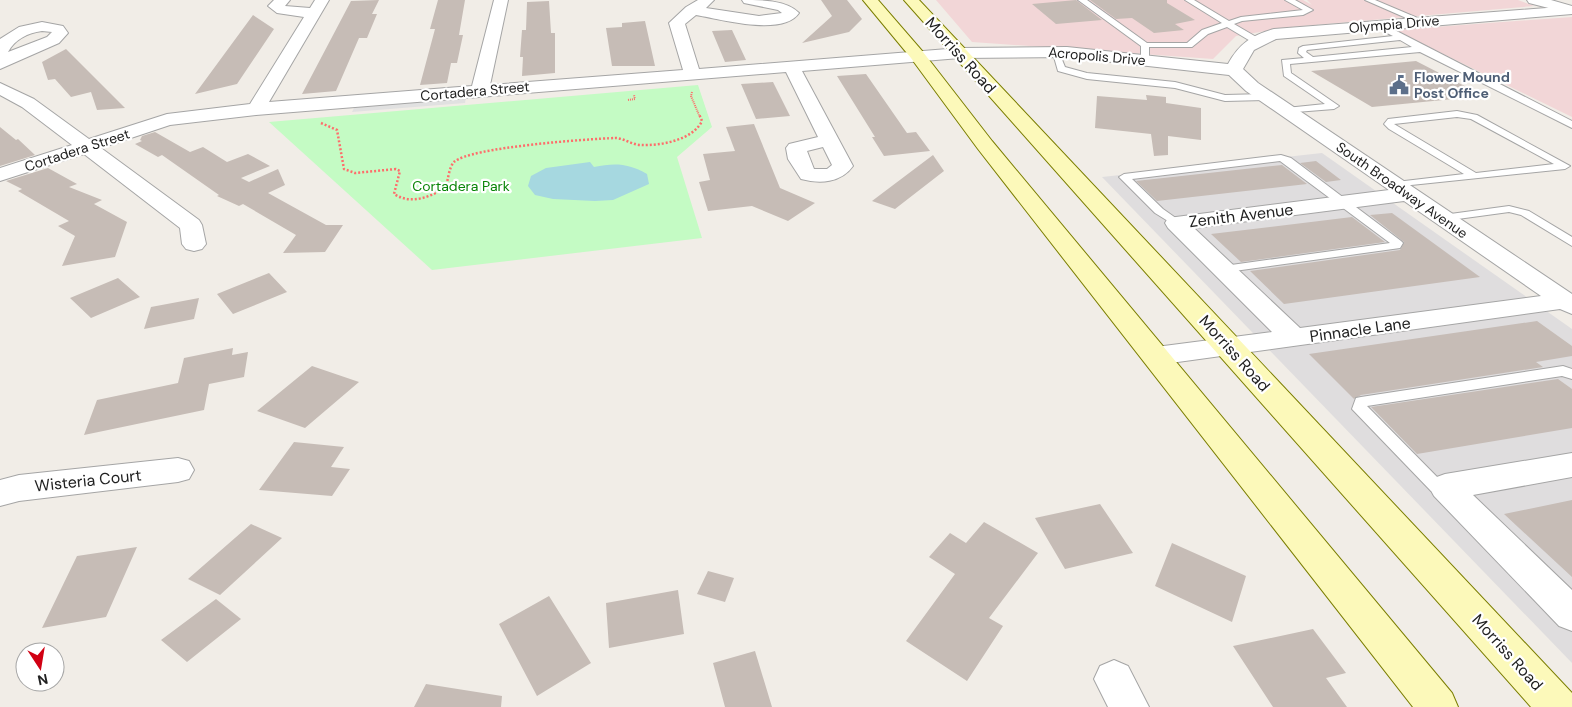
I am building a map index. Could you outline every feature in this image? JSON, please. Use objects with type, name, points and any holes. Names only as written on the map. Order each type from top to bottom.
[{"type":"main road","name":"Morriss Road","points":[[870,0],[917,55],[986,144],[1438,707]]},
{"type":"main road","name":"Morriss Road","points":[[911,0],[1558,707]]},
{"type":"street","points":[[283,0],[275,6],[282,10],[318,6]]},
{"type":"street","points":[[480,91],[501,0]]},
{"type":"street","points":[[692,82],[677,23],[692,10],[708,0]]},
{"type":"street","points":[[692,10],[762,20],[784,20],[792,13],[783,6],[749,0]]},
{"type":"street","points":[[1534,0],[1572,10]]},
{"type":"street","points":[[1560,0],[1572,10]]},
{"type":"street","points":[[256,109],[318,6]]},
{"type":"street","name":"Olympia Drive","points":[[1255,40],[1274,34],[1572,10]]},
{"type":"street","points":[[1234,70],[1242,52],[1255,40]]},
{"type":"street","name":"Cortadera Street","points":[[0,175],[167,120],[256,109],[480,91],[692,82],[791,65],[960,53]]},
{"type":"street","name":"Acropolis Drive","points":[[960,53],[1145,53],[1234,70]]},
{"type":"street","points":[[791,65],[830,140]]},
{"type":"street","name":"South Broadway Avenue","points":[[1234,70],[1286,111],[1568,304]]},
{"type":"street","points":[[0,88],[28,103],[85,147],[163,202],[191,225],[194,244]]},
{"type":"street","name":"Zenith Avenue","points":[[1176,223],[1344,202],[1403,190]]},
{"type":"street","name":"Zenith Avenue","points":[[1176,223],[1294,338]]},
{"type":"street","name":"Pinnacle Lane","points":[[1156,356],[1568,304]]},
{"type":"street","points":[[1445,488],[1572,465]]},
{"type":"street","name":"Wisteria Court","points":[[0,493],[19,488],[178,470]]},
{"type":"street","points":[[1445,488],[1560,588],[1572,614]]},
{"type":"lane","points":[[1082,0],[1145,53],[1189,44],[1205,32],[1228,24],[1260,16],[1303,13],[1309,10],[1289,0]]},
{"type":"lane","points":[[1189,0],[1255,40]]},
{"type":"lane","points":[[1369,0],[1423,22]]},
{"type":"lane","points":[[1378,25],[1421,49],[1572,125]]},
{"type":"lane","points":[[1311,59],[1302,53],[1303,48],[1401,38]]},
{"type":"lane","points":[[1286,111],[1334,106],[1287,74],[1285,62],[1421,49]]},
{"type":"lane","points":[[1055,52],[1061,69],[1087,76],[1175,86],[1225,98],[1265,96]]},
{"type":"lane","points":[[1476,176],[1392,127],[1391,121],[1457,114],[1474,117],[1568,165]]},
{"type":"lane","points":[[1176,223],[1159,212],[1124,177],[1282,158],[1397,243],[1396,246],[1224,270]]},
{"type":"lane","points":[[1403,190],[1476,176],[1568,165]]},
{"type":"lane","points":[[1443,218],[1509,209],[1525,213],[1572,242]]},
{"type":"lane","points":[[1445,488],[1437,487],[1359,409],[1361,402],[1563,371],[1572,374]]},
{"type":"path","points":[[317,119],[337,130],[344,169],[354,173],[400,171],[394,194],[400,198],[423,200],[442,192],[446,187],[450,167],[455,161],[485,151],[618,138],[640,145],[678,140],[702,121],[692,96],[692,82]]},
{"type":"shaded area","points":[[936,0],[1303,0],[1312,5],[1307,0],[1518,0],[1534,6],[1291,27],[1236,36],[1213,59],[972,42]]},
{"type":"shaded area","points":[[1572,17],[1572,117],[1394,30]]},
{"type":"shaded area","points":[[466,97],[465,103],[352,112],[355,106]]},
{"type":"shaded area","points":[[1322,153],[1572,329],[1572,663],[1102,177]]},
{"type":"green space","name":"Cortadera Park","points":[[698,85],[712,127],[677,157],[702,238],[432,270],[269,122]]},
{"type":"water","points":[[590,162],[594,167],[615,165],[634,168],[647,174],[649,184],[613,200],[595,201],[553,199],[535,195],[528,186],[531,176],[546,168]]},
{"type":"building","points":[[379,0],[372,14],[377,14],[367,38],[359,38],[336,91],[302,94],[351,1]]},
{"type":"building","points":[[438,0],[465,0],[459,35],[463,35],[457,63],[451,63],[447,83],[420,85],[435,29],[430,29]]},
{"type":"building","points":[[821,0],[847,0],[862,19],[849,32],[802,43],[832,16]]},
{"type":"building","points":[[1076,0],[1102,20],[1056,24],[1032,4]]},
{"type":"building","points":[[1090,0],[1167,0],[1167,3],[1195,20],[1175,24],[1184,30],[1154,33],[1132,18],[1116,19]]},
{"type":"building","points":[[549,1],[551,33],[555,33],[555,73],[522,76],[523,57],[520,57],[522,30],[526,30],[527,2]]},
{"type":"building","points":[[253,15],[274,29],[237,84],[195,94]]},
{"type":"building","points":[[645,21],[655,66],[612,66],[606,28],[622,27],[622,23]]},
{"type":"building","points":[[732,30],[746,60],[725,62],[712,31]]},
{"type":"building","points":[[66,49],[125,108],[97,110],[91,92],[71,97],[55,79],[48,80],[42,62]]},
{"type":"building","name":"Flower Mound Post Office","points":[[1416,61],[1484,96],[1372,107],[1311,71]]},
{"type":"building","points":[[866,74],[907,133],[916,132],[930,151],[884,156],[872,137],[875,137],[837,76]]},
{"type":"building","points":[[773,82],[790,116],[756,119],[741,84]]},
{"type":"building","points":[[1146,95],[1166,97],[1166,103],[1201,108],[1201,140],[1168,136],[1168,155],[1154,156],[1151,134],[1095,128],[1097,96],[1147,100]]},
{"type":"building","points":[[754,124],[780,188],[815,203],[788,221],[752,206],[708,211],[699,182],[710,180],[703,154],[735,151],[726,127]]},
{"type":"building","points":[[0,127],[16,140],[18,139],[35,155],[0,166]]},
{"type":"building","points":[[155,132],[190,152],[203,147],[227,162],[248,154],[270,166],[241,178],[249,182],[278,169],[285,185],[268,193],[326,225],[343,225],[325,252],[283,253],[296,235],[243,204],[239,206],[217,196],[219,195],[162,155],[158,157],[135,144],[142,141],[140,140],[142,136]]},
{"type":"building","points":[[933,155],[944,171],[895,209],[872,201]]},
{"type":"building","points":[[1316,161],[1341,180],[1326,182],[1300,163]]},
{"type":"building","points":[[1282,165],[1307,184],[1157,201],[1136,181]]},
{"type":"building","points":[[48,168],[77,184],[69,187],[102,200],[94,204],[127,222],[115,257],[62,266],[75,236],[58,226],[69,221],[18,191],[22,189],[6,181]]},
{"type":"building","points":[[1392,213],[1480,277],[1284,304],[1250,271],[1400,250],[1404,242],[1370,215]]},
{"type":"building","points":[[1352,217],[1385,242],[1241,262],[1211,234]]},
{"type":"building","points":[[269,273],[287,292],[233,314],[217,294]]},
{"type":"building","points":[[118,278],[140,297],[91,318],[70,298]]},
{"type":"building","points":[[199,298],[194,319],[144,329],[151,307]]},
{"type":"building","points":[[1537,321],[1572,346],[1572,356],[1536,362],[1543,367],[1361,395],[1354,399],[1309,354]]},
{"type":"building","points":[[233,348],[232,355],[248,352],[244,377],[209,384],[204,410],[84,435],[97,400],[178,383],[184,358]]},
{"type":"building","points":[[312,366],[359,382],[305,428],[257,411]]},
{"type":"building","points":[[1558,379],[1572,389],[1572,428],[1417,454],[1371,407]]},
{"type":"building","points":[[294,442],[344,447],[331,467],[350,469],[332,496],[259,490]]},
{"type":"building","points":[[1572,500],[1572,577],[1504,514]]},
{"type":"building","points":[[1100,504],[1133,553],[1065,569],[1035,518]]},
{"type":"building","points":[[984,522],[1038,553],[989,618],[1003,626],[967,681],[906,641],[955,574],[929,557],[950,533],[966,543]]},
{"type":"building","points":[[251,524],[282,538],[220,595],[188,579]]},
{"type":"building","points":[[1172,543],[1246,576],[1232,622],[1155,586]]},
{"type":"building","points":[[137,547],[106,617],[42,628],[77,556]]},
{"type":"building","points":[[708,571],[734,578],[725,602],[697,594]]},
{"type":"building","points":[[678,590],[684,634],[609,648],[606,603]]},
{"type":"building","points":[[549,596],[591,663],[537,696],[499,624]]},
{"type":"building","points":[[216,599],[241,619],[187,662],[161,640]]},
{"type":"building","points":[[1313,629],[1346,673],[1326,678],[1347,707],[1273,707],[1233,646]]},
{"type":"building","points":[[755,651],[772,707],[725,707],[713,663]]},
{"type":"building","points":[[426,684],[502,696],[501,707],[414,707]]},
{"type":"place","name":"Flower Mound Post Office","points":[[1399,85]]}]
